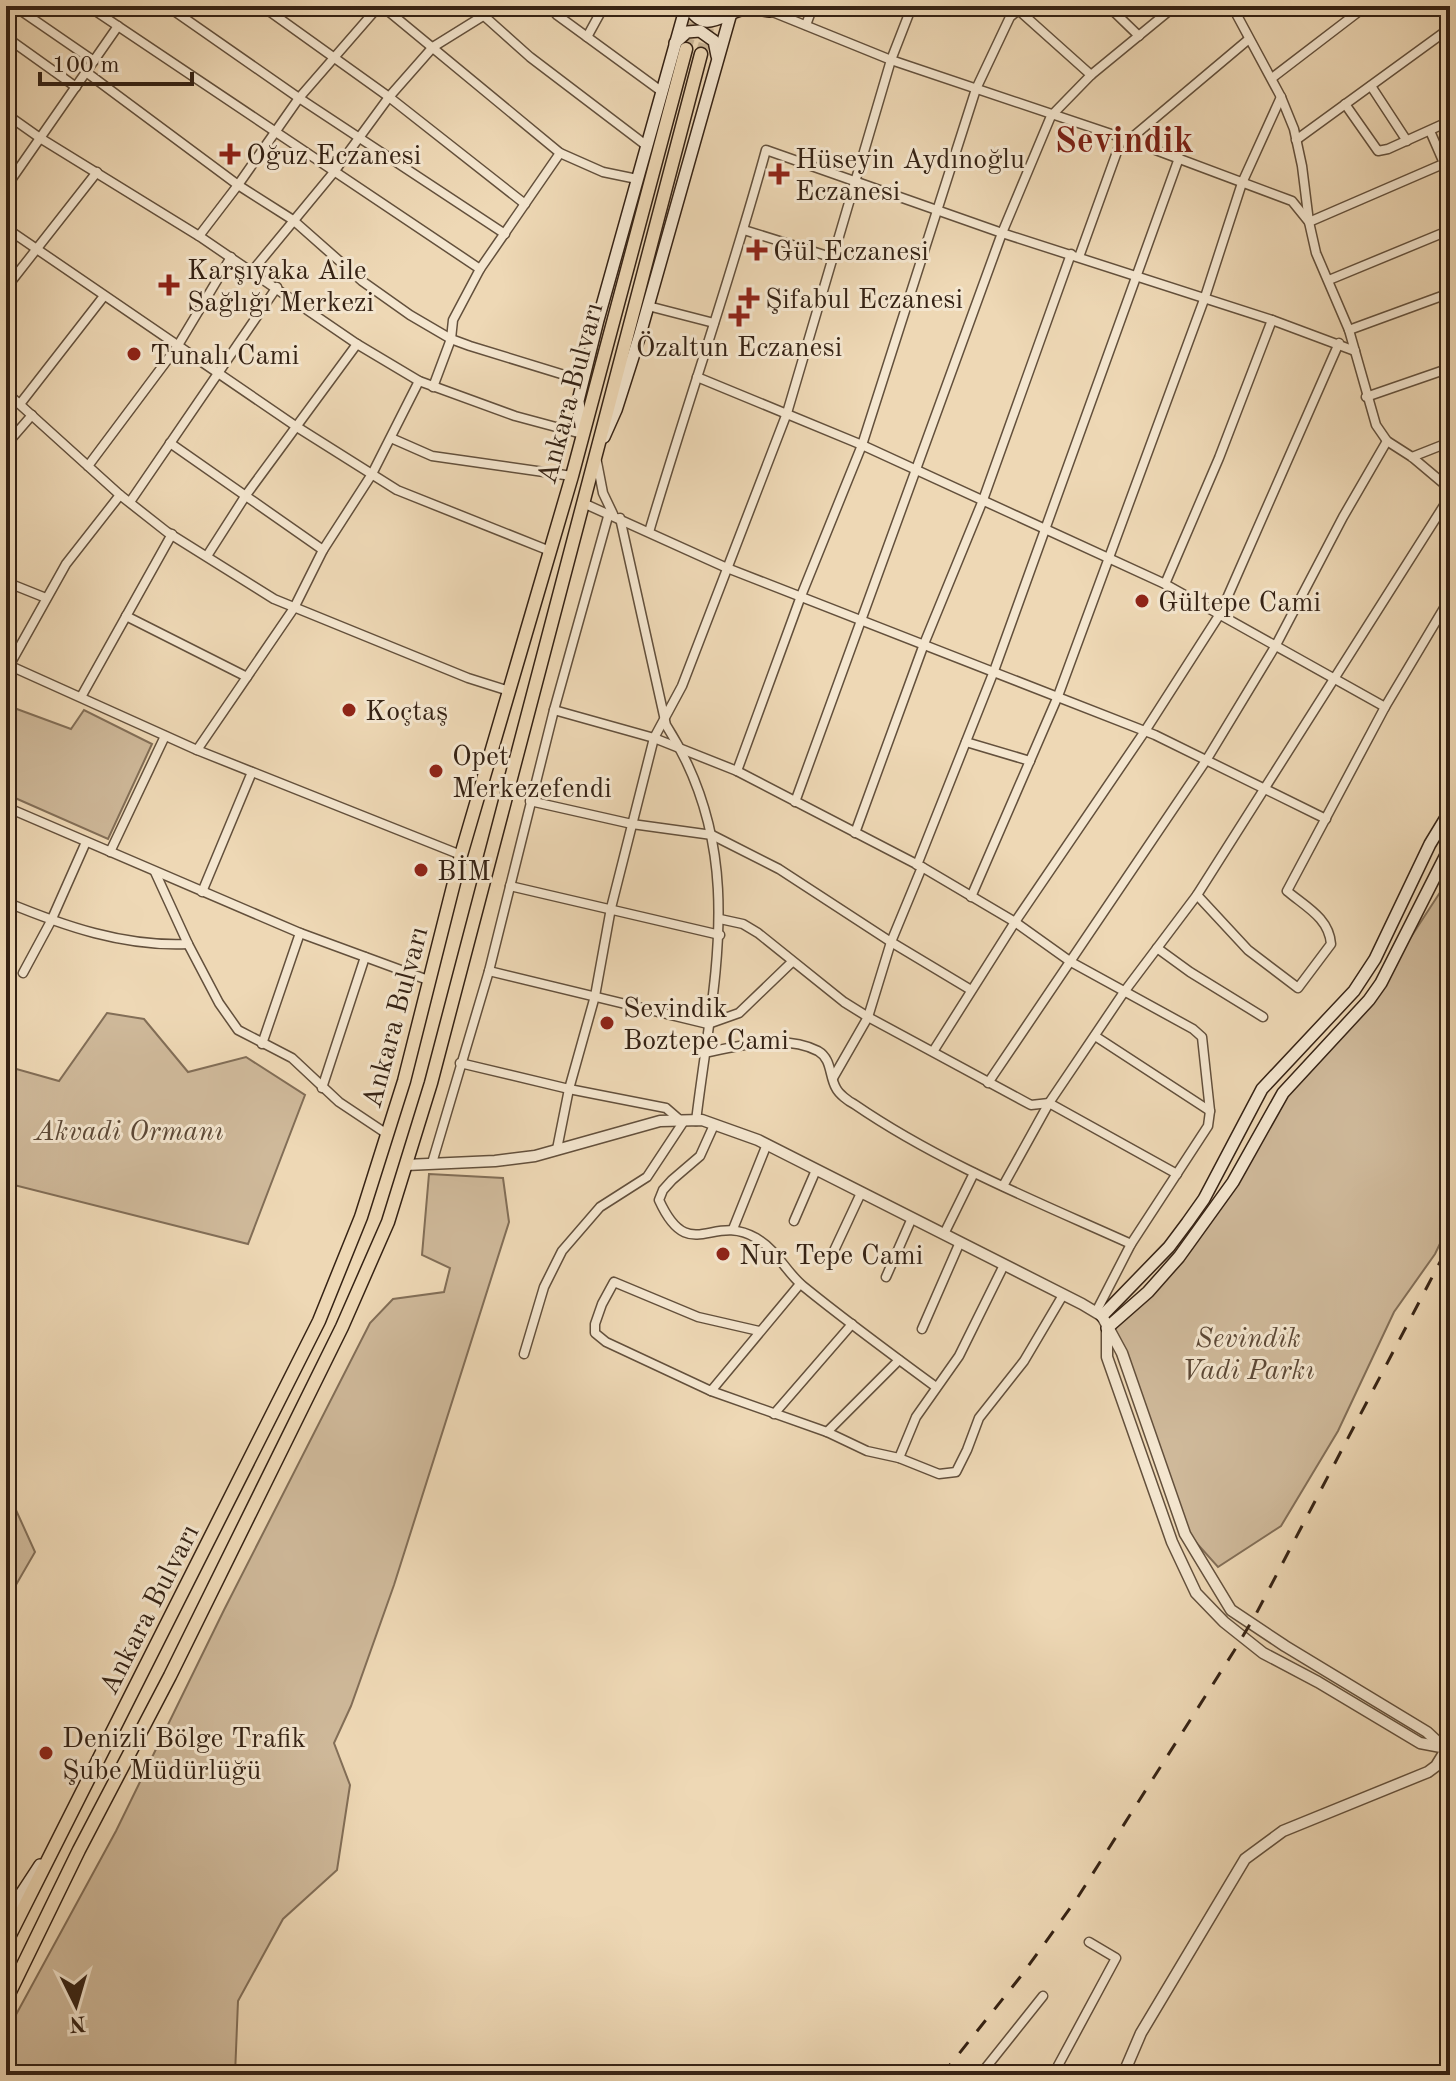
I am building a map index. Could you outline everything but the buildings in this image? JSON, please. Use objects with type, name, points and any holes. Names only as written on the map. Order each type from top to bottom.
[{"type":"main road","points":[[582,434],[578,401],[609,276],[673,45],[687,6],[700,19],[707,21],[732,11],[767,8]]},
{"type":"main road","points":[[596,456],[616,410],[648,306],[732,11]]},
{"type":"main road","points":[[673,45],[687,32],[704,32],[714,41],[718,60]]},
{"type":"main road","name":"Ankara Bulvarı","points":[[6,1943],[319,1321],[361,1217],[404,1081],[461,855],[572,476],[686,49]]},
{"type":"main road","name":"Ankara Bulvarı","points":[[6,2000],[342,1327],[388,1222],[431,1083],[701,54]]},
{"type":"main road","points":[[1099,1314],[1169,1247],[1204,1199],[1262,1089],[1354,991],[1375,959],[1430,844],[1450,811]]},
{"type":"main road","points":[[1107,1328],[1148,1292],[1179,1257],[1233,1182],[1283,1093],[1369,1000],[1381,983],[1450,847]]},
{"type":"main road","points":[[6,1917],[54,1845]]},
{"type":"street","points":[[14,6],[94,61]]},
{"type":"street","points":[[88,6],[480,269]]},
{"type":"street","points":[[167,6],[299,98],[505,234]]},
{"type":"street","points":[[262,6],[389,97],[525,204]]},
{"type":"street","points":[[199,236],[299,98],[380,6],[560,153],[603,172],[637,179]]},
{"type":"street","points":[[477,6],[530,57],[647,146]]},
{"type":"street","points":[[253,270],[334,172],[389,97],[433,47],[499,6]]},
{"type":"street","points":[[549,6],[661,91]]},
{"type":"street","points":[[587,37],[604,6]]},
{"type":"street","points":[[806,25],[813,6]]},
{"type":"street","points":[[557,1149],[569,1089],[595,996],[611,908],[654,738],[682,686],[787,413],[891,60],[912,6]]},
{"type":"street","points":[[1108,6],[1139,36]]},
{"type":"street","points":[[795,802],[1002,233],[1051,116],[1091,75],[1175,6]]},
{"type":"street","points":[[1232,6],[1272,78],[1296,140],[1316,253],[1349,330],[1376,425],[1387,441],[1412,457],[1450,489]]},
{"type":"street","points":[[1272,78],[1366,6]]},
{"type":"street","points":[[1440,6],[1450,17]]},
{"type":"street","points":[[737,771],[801,596],[862,445],[976,89],[1010,17],[1018,7],[1091,75]]},
{"type":"street","points":[[767,8],[891,60],[1126,139],[1292,201],[1309,222]]},
{"type":"street","points":[[6,187],[118,26]]},
{"type":"street","points":[[1296,140],[1450,28]]},
{"type":"street","points":[[6,37],[76,87]]},
{"type":"street","points":[[855,833],[924,644],[983,500],[1075,255],[1126,139],[1249,39]]},
{"type":"street","points":[[86,72],[238,185],[293,220],[362,281],[410,315],[451,339],[490,354],[584,381]]},
{"type":"street","points":[[1371,86],[1407,141]]},
{"type":"street","points":[[971,897],[1058,696],[1205,297],[1242,183],[1281,97]]},
{"type":"street","points":[[1345,104],[1378,151],[1450,121]]},
{"type":"street","points":[[6,114],[253,270],[357,344],[419,381],[515,416],[582,434]]},
{"type":"street","points":[[1430,131],[1447,162],[1450,177]]},
{"type":"street","points":[[649,532],[766,150],[1002,233],[1205,297],[1355,351]]},
{"type":"street","points":[[433,387],[451,339],[453,320],[480,269],[560,153]]},
{"type":"street","points":[[833,1078],[868,1017],[891,942],[994,671],[1179,158]]},
{"type":"street","points":[[1309,222],[1447,162]]},
{"type":"street","points":[[6,288],[97,172]]},
{"type":"street","points":[[6,228],[177,347],[397,490],[550,551]]},
{"type":"street","points":[[744,230],[834,258]]},
{"type":"street","points":[[1329,280],[1450,230]]},
{"type":"street","points":[[88,466],[177,347],[231,257]]},
{"type":"street","points":[[130,502],[277,287]]},
{"type":"street","points":[[1349,330],[1450,293]]},
{"type":"street","points":[[20,404],[104,296]]},
{"type":"street","points":[[648,306],[714,323]]},
{"type":"street","points":[[1165,584],[1219,458],[1272,320]]},
{"type":"street","points":[[934,1050],[1015,922],[1220,614],[1339,343]]},
{"type":"street","points":[[207,556],[246,495],[357,344]]},
{"type":"street","points":[[1366,397],[1450,368]]},
{"type":"street","points":[[697,377],[862,445],[1165,584],[1385,707]]},
{"type":"street","points":[[197,750],[294,608],[323,550],[372,474],[419,381]]},
{"type":"street","points":[[6,392],[120,495],[172,534],[274,599],[468,678],[509,691]]},
{"type":"street","points":[[6,445],[32,415]]},
{"type":"street","points":[[391,438],[432,456],[572,476]]},
{"type":"street","points":[[988,1083],[1207,759],[1276,645],[1387,441]]},
{"type":"street","points":[[1412,457],[1450,442]]},
{"type":"street","points":[[170,443],[323,550]]},
{"type":"street","name":"Ankara Bulvarı","points":[[596,456],[603,493],[614,515],[665,719],[700,795],[712,835],[720,919],[718,964],[704,1053],[687,1121]]},
{"type":"street","points":[[120,495],[93,527],[7,665],[197,750],[461,855]]},
{"type":"street","points":[[1003,1186],[1049,1103],[1124,992],[1197,895],[1450,496]]},
{"type":"street","points":[[583,503],[727,568],[1145,731],[1326,819]]},
{"type":"street","points":[[432,1163],[489,971],[554,710],[614,515]]},
{"type":"street","points":[[81,697],[172,534]]},
{"type":"street","points":[[6,582],[46,598]]},
{"type":"street","points":[[1197,895],[1248,950],[1298,988],[1331,944],[1330,932],[1325,922],[1287,891],[1385,707],[1450,598]]},
{"type":"street","points":[[126,616],[247,677]]},
{"type":"street","points":[[554,710],[654,738],[737,771],[920,866],[1015,922],[1071,962],[1193,1029],[1202,1037],[1210,1111],[1208,1126],[1131,1244],[1099,1314]]},
{"type":"street","points":[[110,852],[165,736]]},
{"type":"street","points":[[966,742],[1030,761]]},
{"type":"street","points":[[202,892],[252,772]]},
{"type":"street","points":[[530,801],[632,824],[712,835],[779,869],[971,990]]},
{"type":"street","points":[[6,822],[9,808],[300,933],[428,980]]},
{"type":"street","points":[[23,973],[51,921],[86,842]]},
{"type":"street","points":[[155,872],[188,944],[219,1003],[238,1030],[292,1058],[322,1088],[387,1134]]},
{"type":"street","points":[[510,886],[720,935]]},
{"type":"street","points":[[6,902],[51,921],[128,941],[188,944]]},
{"type":"street","points":[[720,919],[743,924],[868,1017],[1031,1105],[1049,1103],[1177,1174]]},
{"type":"street","points":[[262,1044],[300,933]]},
{"type":"street","points":[[1157,948],[1263,1017]]},
{"type":"street","points":[[322,1088],[365,957]]},
{"type":"street","points":[[489,971],[708,1024],[739,1013],[792,962]]},
{"type":"street","points":[[1095,1036],[1210,1111]]},
{"type":"street","points":[[704,1053],[756,1044],[797,1045],[817,1051],[826,1057],[836,1089],[850,1102],[892,1129],[974,1173],[1131,1244]]},
{"type":"street","points":[[460,1063],[666,1108],[687,1121]]},
{"type":"street","points":[[406,1165],[535,1156],[660,1121],[714,1125],[767,1144],[1099,1314],[1122,1353],[1185,1534],[1231,1610],[1427,1732],[1447,1748]]},
{"type":"street","points":[[524,1354],[544,1287],[562,1251],[600,1207],[647,1177],[687,1121]]},
{"type":"street","points":[[714,1125],[700,1156],[663,1190],[659,1200],[681,1233],[692,1236],[733,1229],[752,1235],[772,1248],[800,1284],[936,1387]]},
{"type":"street","points":[[733,1229],[767,1144]]},
{"type":"street","points":[[794,1221],[816,1170]]},
{"type":"street","points":[[944,1234],[974,1173]]},
{"type":"street","points":[[832,1255],[861,1193]]},
{"type":"street","points":[[886,1277],[912,1218]]},
{"type":"street","points":[[922,1329],[960,1242]]},
{"type":"street","points":[[899,1458],[916,1417],[959,1356],[1004,1265]]},
{"type":"street","points":[[759,1331],[698,1317],[614,1282],[595,1324],[595,1333],[606,1342],[711,1391],[827,1432],[867,1451],[899,1458],[939,1474],[956,1472],[979,1418],[1024,1361],[1063,1295]]},
{"type":"street","points":[[711,1391],[800,1284]]},
{"type":"street","points":[[774,1414],[852,1324]]},
{"type":"street","points":[[1107,1328],[1107,1357],[1172,1542],[1196,1593],[1224,1622],[1263,1653],[1420,1743],[1447,1748]]},
{"type":"street","points":[[827,1432],[899,1360]]},
{"type":"street","points":[[1123,2075],[1141,2033],[1245,1859],[1283,1831],[1428,1772],[1436,1766],[1447,1748]]},
{"type":"street","points":[[1053,2075],[1116,1958],[1089,1942]]},
{"type":"street","points":[[980,2075],[1043,1996]]},
{"type":"green space","points":[[6,705],[71,729],[84,710],[152,744],[108,839],[6,794]]},
{"type":"green space","name":"Sevindik Vadi Parkı","points":[[1450,877],[1450,1223],[1435,1254],[1394,1312],[1338,1431],[1281,1526],[1218,1567],[1183,1528],[1107,1328],[1180,1257],[1263,1128],[1325,1045],[1381,983]]},
{"type":"green space","name":"Akvadi Ormanı","points":[[107,1013],[144,1019],[188,1072],[246,1057],[305,1095],[248,1244],[6,1183],[6,1066],[59,1081]]},
{"type":"green space","points":[[429,1174],[503,1178],[509,1222],[394,1585],[351,1706],[334,1743],[350,1785],[337,1870],[283,1919],[238,2001],[235,2075],[6,2075],[6,2033],[116,1831],[370,1323],[393,1299],[444,1292],[450,1268],[422,1255]]},
{"type":"green space","points":[[6,1488],[35,1552],[6,1598]]},
{"type":"tunnel","points":[[686,49],[699,6]]},
{"type":"tunnel","points":[[701,54],[715,6]]},
{"type":"railway","points":[[942,2075],[1021,1976],[1076,1900],[1234,1651],[1450,1243]]},
{"type":"place","name":"Oğuz Eczanesi","points":[[230,154]]},
{"type":"place","name":"Hüseyin Aydınoğlu Eczanesi","points":[[779,174]]},
{"type":"place","name":"Gül Eczanesi","points":[[757,250]]},
{"type":"place","name":"Karşıyaka Aile Sağlığı Merkezi","points":[[169,285]]},
{"type":"place","name":"Şifabul Eczanesi","points":[[749,298]]},
{"type":"place","name":"Özaltun Eczanesi","points":[[739,316]]},
{"type":"place","name":"Tunalı Cami","points":[[134,354]]},
{"type":"place","name":"Gültepe Cami","points":[[1142,601]]},
{"type":"place","name":"Koçtaş","points":[[349,710]]},
{"type":"place","name":"Opet Merkezefendi","points":[[436,771]]},
{"type":"place","name":"BİM","points":[[421,870]]},
{"type":"place","name":"Sevindik Boztepe Cami","points":[[607,1023]]},
{"type":"place","name":"Nur Tepe Cami","points":[[723,1254]]},
{"type":"place","name":"Denizli Bölge Trafik Şube Müdürlüğü","points":[[46,1753]]},
{"type":"district","name":"Sevindik","points":[[1124,139]]}]
